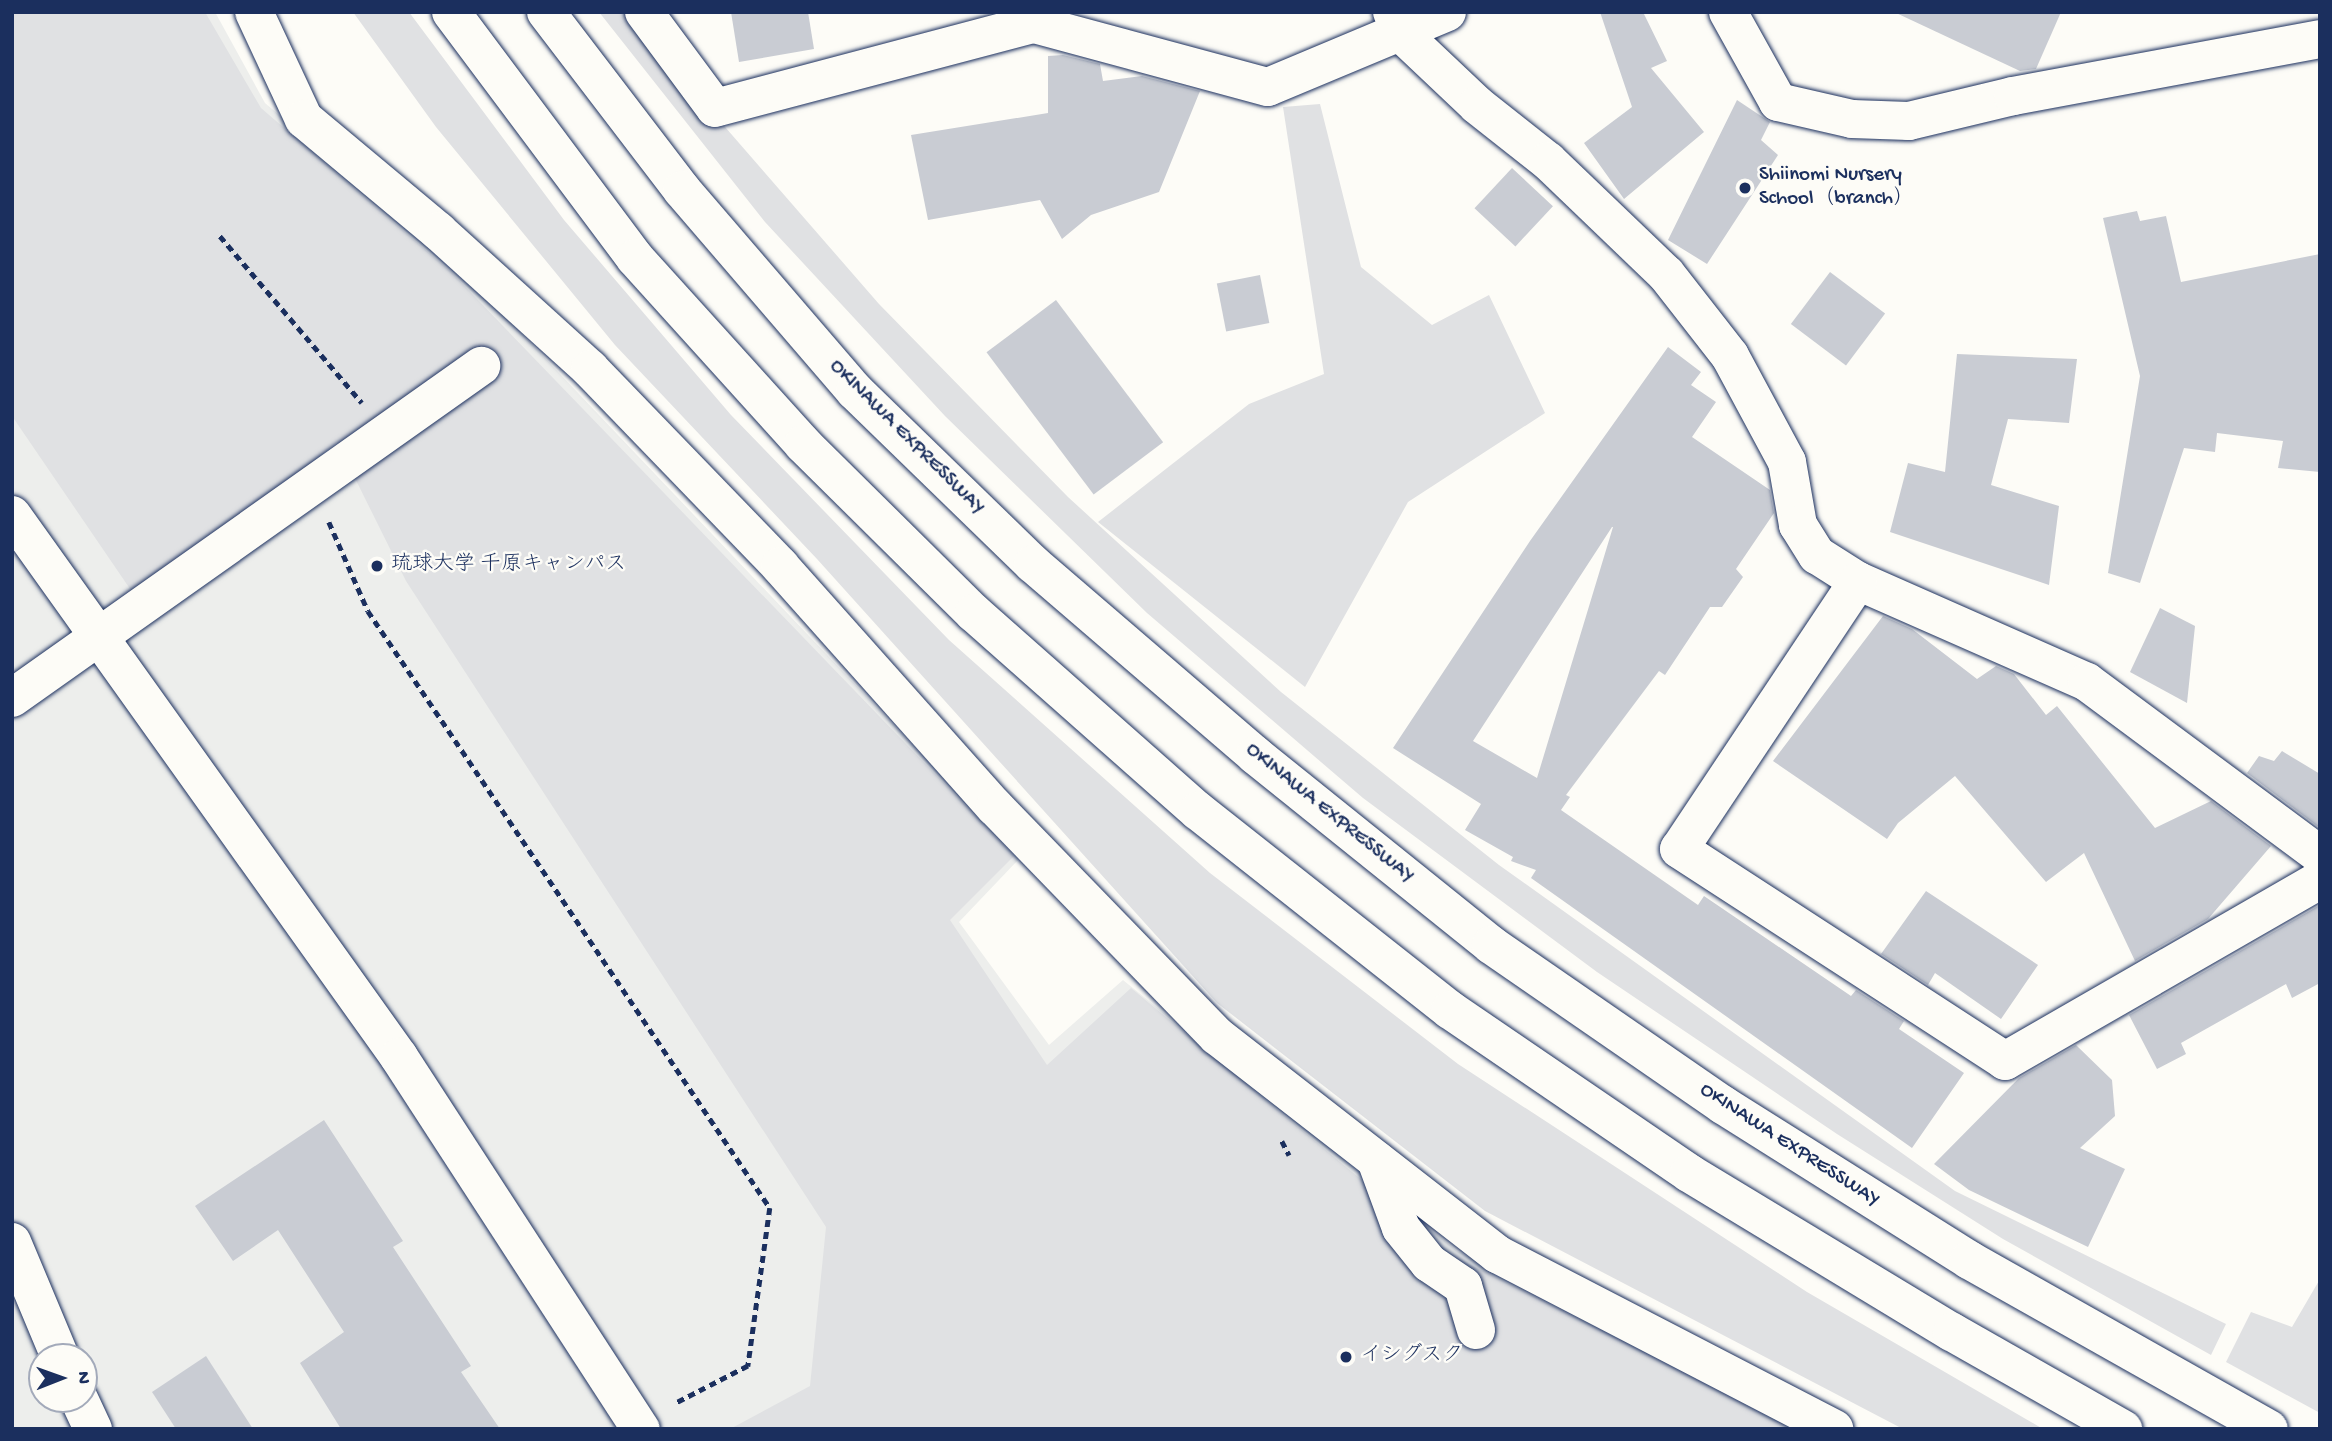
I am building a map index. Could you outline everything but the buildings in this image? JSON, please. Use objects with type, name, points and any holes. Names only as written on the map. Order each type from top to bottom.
[{"type":"main road","points":[[254,12],[304,119],[438,231],[590,369],[780,566],[995,807],[1209,1028],[1497,1254],[1834,1429]]},
{"type":"main road","points":[[451,12],[635,258],[803,444],[974,613],[1198,811],[1450,1010],[1689,1172],[1952,1332],[2123,1429]]},
{"type":"main road","name":"OKINAWA EXPRESSWAY","points":[[546,12],[682,190],[855,391],[1033,564],[1255,755],[1491,945],[1723,1105],[1969,1260],[2269,1429]]},
{"type":"main road","points":[[644,12],[715,108],[1034,24],[1268,87],[1397,23],[1447,12]]},
{"type":"main road","points":[[1727,12],[1778,102],[1852,118],[1909,121],[2026,93],[2320,39]]},
{"type":"main road","points":[[1397,23],[1477,105],[1548,161],[1666,274],[1730,356],[1787,462],[1798,525],[1817,555],[1858,581],[2087,682],[2320,855]]},
{"type":"main road","points":[[12,698],[103,637],[481,366]]},
{"type":"main road","points":[[12,515],[103,637],[399,1057],[636,1427]]},
{"type":"main road","points":[[1858,581],[1679,849],[2005,1061],[2320,880]]},
{"type":"main road","points":[[1376,1160],[1401,1228],[1429,1263],[1463,1286],[1476,1330]]},
{"type":"main road","points":[[12,1242],[23,1306],[50,1343]]},
{"type":"main road","points":[[86,1413],[93,1429]]},
{"type":"path","points":[[220,236],[387,433]]},
{"type":"path","points":[[313,486],[368,611],[770,1208],[748,1366],[636,1427]]},
{"type":"shaded area","name":"琉球大学 千原キャンパス","points":[[12,12],[215,12],[265,103],[464,273],[1020,858],[959,922],[1049,1045],[1123,980],[1457,1251],[1809,1429],[12,1429]]},
{"type":"shaded area","points":[[12,12],[205,12],[261,108],[451,272],[1014,856],[950,920],[1047,1065],[1131,988],[1453,1256],[1799,1429],[730,1429],[810,1386],[826,1227],[406,581],[337,442],[141,605],[12,416]]},
{"type":"shaded area","points":[[353,12],[409,12],[564,220],[731,415],[949,640],[1210,873],[1458,1064],[1807,1292],[2043,1429],[1903,1429],[1485,1211],[1217,1003],[817,559],[615,345],[436,127]]},
{"type":"shaded area","points":[[599,12],[632,12],[679,74],[879,304],[1068,497],[1281,692],[1499,865],[1955,1191],[2226,1324],[2211,1355],[2003,1239],[1837,1134],[1597,972],[1363,798],[1147,613],[945,416],[765,222]]},
{"type":"shaded area","points":[[1320,104],[1361,267],[1432,325],[1489,295],[1545,413],[1408,502],[1305,687],[1098,522],[1249,404],[1324,374],[1283,107]]},
{"type":"shaded area","points":[[2320,1279],[2320,1413],[2226,1362],[2251,1312],[2292,1327]]},
{"type":"place","name":"Shiinomi Nursery School（branch）","points":[[1745,188]]},
{"type":"place","name":"琉球大学 千原キャンパス","points":[[377,566]]},
{"type":"place","name":"イシグスク","points":[[1346,1357]]}]
